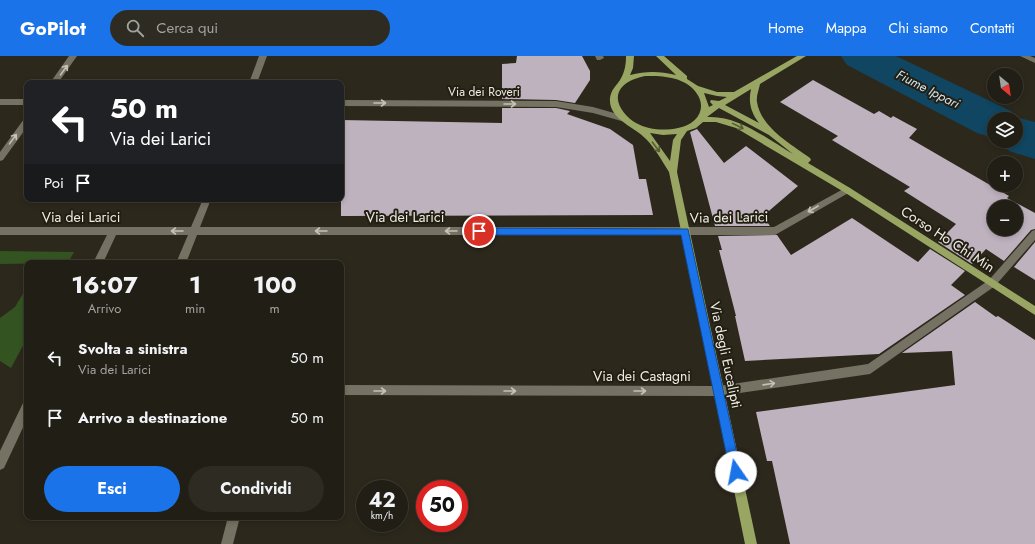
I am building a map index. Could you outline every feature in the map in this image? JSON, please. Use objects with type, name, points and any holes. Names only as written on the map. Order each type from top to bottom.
[{"type":"main road","points":[[623,82],[629,68],[630,56]]},
{"type":"main road","points":[[660,56],[688,82],[697,88],[717,94],[737,95]]},
{"type":"main road","points":[[635,126],[646,130],[659,132],[684,130],[693,126],[705,113],[802,56]]},
{"type":"main road","points":[[673,172],[648,136],[618,112],[614,104],[614,96],[616,88],[631,77],[654,73],[677,77],[688,82]]},
{"type":"main road","points":[[757,82],[753,101],[755,109],[759,118],[774,135]]},
{"type":"main road","points":[[697,88],[703,96],[706,104],[705,113]]},
{"type":"main road","points":[[703,96],[774,135],[847,190]]},
{"type":"main road","points":[[700,120],[716,119],[739,126],[847,190]]},
{"type":"main road","points":[[673,172],[677,140],[684,130]]},
{"type":"main road","name":"Via degli Eucalipti","points":[[673,172],[751,544]]},
{"type":"main road","name":"Corso Ho Chi Min","points":[[847,190],[1035,311]]},
{"type":"street","points":[[56,80],[74,56]]},
{"type":"street","points":[[254,80],[263,56]]},
{"type":"street","points":[[1024,56],[1035,61]]},
{"type":"street","points":[[0,102],[24,102]]},
{"type":"street","name":"Via dei Roveri","points":[[344,103],[556,104],[593,110],[625,119]]},
{"type":"street","points":[[0,158],[24,125]]},
{"type":"street","name":"Via dei Larici","points":[[0,231],[775,230],[847,190]]},
{"type":"street","points":[[182,260],[206,202]]},
{"type":"street","points":[[100,260],[114,231]]},
{"type":"street","name":"Via dei Castagni","points":[[344,390],[719,391],[870,370],[992,283],[1035,234]]},
{"type":"street","points":[[0,464],[24,413]]},
{"type":"street","points":[[227,544],[233,520]]},
{"type":"green space","points":[[0,251],[74,252],[70,260],[24,260],[24,264],[0,264]]},
{"type":"green space","points":[[24,292],[24,344],[11,368],[0,361],[0,318],[15,307]]},
{"type":"building","points":[[517,56],[582,56],[590,71],[590,80],[575,103],[556,100],[502,99],[502,64],[516,63]]},
{"type":"building","points":[[813,80],[874,114],[879,111],[891,118],[893,116],[917,129],[909,138],[987,183],[987,192],[1002,192],[1009,196],[1007,198],[1011,200],[987,200],[987,236],[1023,236],[1023,207],[1035,213],[1035,229],[1031,230],[1004,261],[986,249],[972,264],[938,242],[956,224],[904,191],[910,187],[832,140],[838,136],[780,102]]},
{"type":"building","points":[[502,108],[556,108],[570,111],[567,114],[610,129],[633,145],[639,179],[646,179],[653,215],[341,216],[341,202],[344,202],[344,120],[502,123]]},
{"type":"building","points":[[697,129],[724,163],[746,146],[798,186],[763,216],[770,226],[715,226],[690,132]]},
{"type":"building","points":[[852,218],[918,262],[930,249],[965,271],[951,285],[965,295],[879,354],[745,361],[736,316],[719,250],[722,250],[718,236],[777,235],[791,255]]},
{"type":"building","points":[[1035,242],[1035,280],[1014,267]]},
{"type":"building","points":[[975,302],[996,317],[998,316],[1035,340],[1035,544],[790,544],[772,461],[767,461],[756,412],[955,385],[952,351],[902,353]]},
{"type":"waterway","name":"Fiume Ippari","points":[[862,56],[987,118]]},
{"type":"waterway","name":"Fiume Ippari","points":[[1023,136],[1035,142]]},
{"type":"route","points":[[479,231],[685,231],[736,472]]}]
